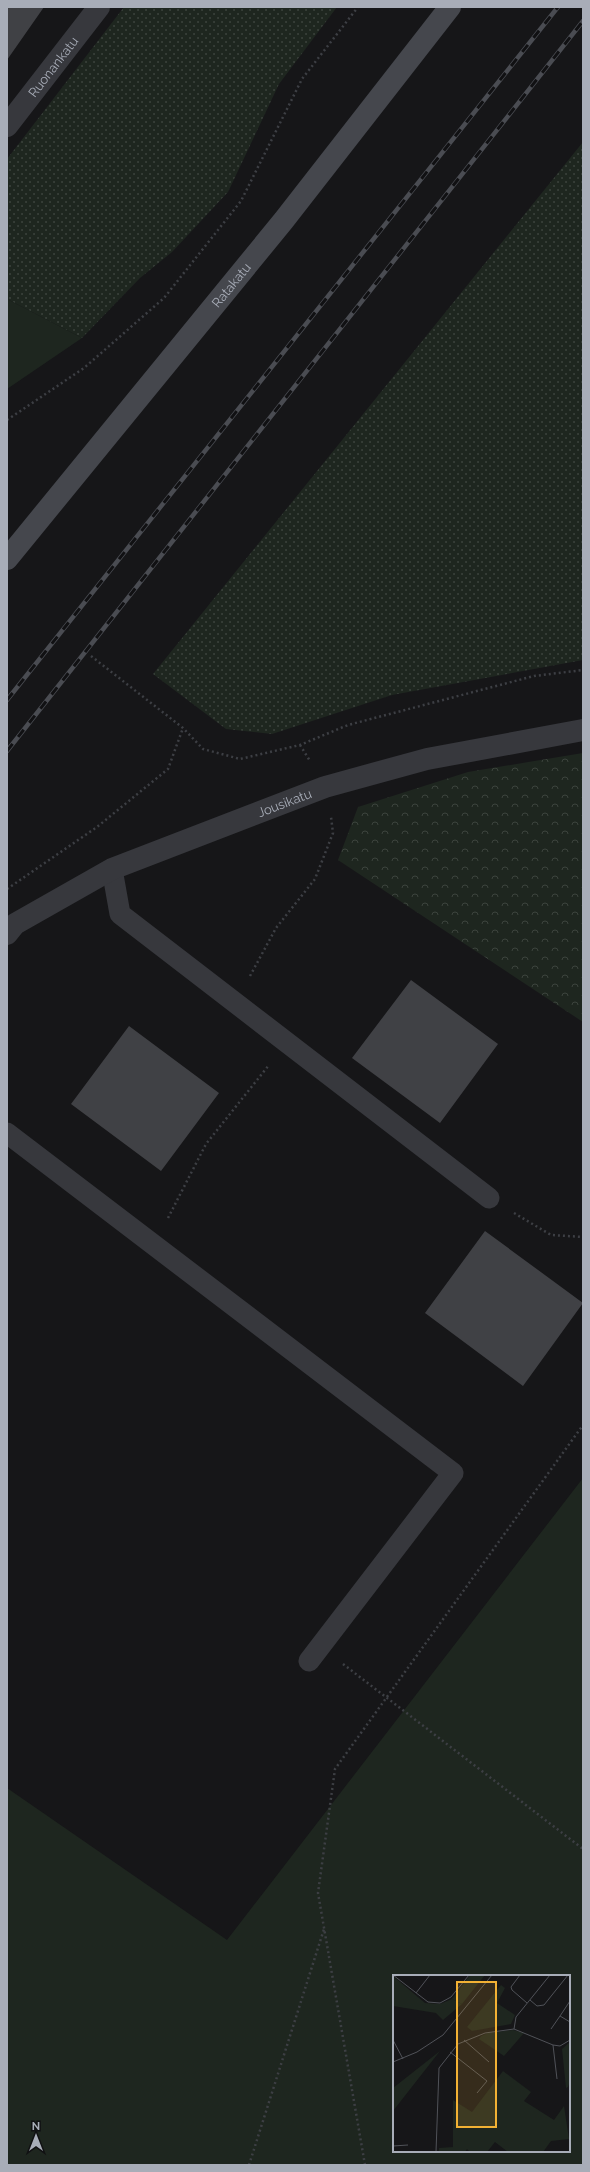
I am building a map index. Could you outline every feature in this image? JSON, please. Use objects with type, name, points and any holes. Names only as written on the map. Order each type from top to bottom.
[{"type":"main road","name":"Ratakatu","points":[[7,559],[284,220],[450,7]]},
{"type":"street","name":"Ruonankatu","points":[[7,126],[99,7]]},
{"type":"street","name":"Jousikatu","points":[[7,934],[15,924],[112,868],[325,788],[427,759],[583,730]]},
{"type":"lane","points":[[112,868],[120,914],[488,1198]]},
{"type":"lane","points":[[7,1133],[453,1473],[315,1654]]},
{"type":"path","points":[[7,420],[84,368],[164,298],[241,201],[302,79],[358,7]]},
{"type":"path","points":[[91,656],[183,728],[203,749],[240,759],[300,745],[348,725],[534,676],[583,670]]},
{"type":"path","points":[[7,889],[97,827],[168,769],[183,728]]},
{"type":"path","points":[[244,1010],[249,980],[276,928],[315,879],[333,833],[325,788],[300,745]]},
{"type":"path","points":[[155,1246],[206,1144],[287,1043]]},
{"type":"path","points":[[488,1198],[551,1235],[583,1237]]},
{"type":"path","points":[[365,2165],[318,1893],[335,1769],[583,1425]]},
{"type":"path","points":[[315,1654],[386,1697],[583,1849]]},
{"type":"path","points":[[249,2165],[324,1929]]},
{"type":"green space","points":[[124,7],[337,7],[279,84],[228,192],[172,252],[140,278],[82,338],[7,299],[7,159]]},
{"type":"green space","points":[[583,142],[583,660],[392,695],[272,734],[226,729],[153,674]]},
{"type":"green space","points":[[7,299],[82,338],[7,389]]},
{"type":"green space","points":[[583,753],[583,1022],[338,860],[358,807],[468,772]]},
{"type":"green space","points":[[583,1478],[583,2165],[7,2165],[7,1788],[227,1940]]},
{"type":"building","points":[[7,7],[44,7],[7,60]]},
{"type":"building","points":[[411,980],[498,1044],[440,1123],[352,1058]]},
{"type":"building","points":[[129,1026],[219,1093],[161,1171],[71,1104]]},
{"type":"building","points":[[485,1231],[583,1303],[523,1386],[425,1313]]},
{"type":"railway","points":[[7,700],[558,7]]},
{"type":"railway","points":[[7,751],[583,21]]}]
